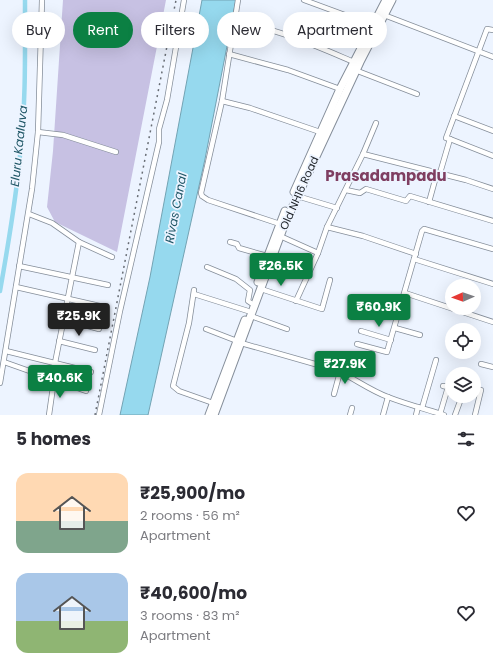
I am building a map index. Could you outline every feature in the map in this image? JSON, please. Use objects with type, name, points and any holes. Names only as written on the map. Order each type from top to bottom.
[{"type":"main road","name":"Old NH16 Road","points":[[379,12],[386,0]]},
{"type":"main road","name":"Old NH16 Road","points":[[386,12],[392,0]]},
{"type":"main road","name":"Old NH16 Road","points":[[209,415],[261,289],[280,236],[362,48]]},
{"type":"main road","name":"Old NH16 Road","points":[[250,314],[251,302],[280,224],[340,89],[365,48]]},
{"type":"main road","name":"Old NH16 Road","points":[[214,415],[239,342]]},
{"type":"street","points":[[0,383],[29,214],[38,132],[42,0]]},
{"type":"street","points":[[99,415],[120,311],[159,142],[159,129],[166,100],[184,0]]},
{"type":"street","points":[[236,12],[238,0]]},
{"type":"street","points":[[304,0],[337,12]]},
{"type":"street","points":[[387,16],[493,57]]},
{"type":"street","points":[[493,30],[487,29],[446,138],[493,156]]},
{"type":"street","points":[[275,33],[310,44],[354,67],[417,94]]},
{"type":"street","points":[[230,48],[222,101],[207,173],[202,187],[202,196],[208,200],[280,224]]},
{"type":"street","points":[[229,54],[288,70],[340,89]]},
{"type":"street","points":[[222,101],[250,108],[320,132]]},
{"type":"street","points":[[454,116],[493,131]]},
{"type":"street","points":[[296,301],[318,253],[327,227],[364,154],[376,123]]},
{"type":"street","points":[[38,132],[63,135],[116,152]]},
{"type":"street","points":[[429,202],[450,139]]},
{"type":"street","points":[[364,154],[493,189]]},
{"type":"street","points":[[346,190],[360,193],[366,190],[406,201],[410,196],[493,221]]},
{"type":"street","points":[[297,196],[336,208]]},
{"type":"street","points":[[29,214],[52,223],[79,242],[112,257]]},
{"type":"street","points":[[327,227],[363,236],[416,254]]},
{"type":"street","points":[[357,344],[385,353],[387,352],[424,229],[493,249]]},
{"type":"street","points":[[280,236],[318,253]]},
{"type":"street","points":[[49,415],[55,364],[79,242]]},
{"type":"street","points":[[230,242],[237,244],[239,248],[267,256]]},
{"type":"street","points":[[414,259],[493,284]]},
{"type":"street","points":[[19,266],[108,285]]},
{"type":"street","points":[[207,267],[236,279],[250,290],[248,301],[251,302]]},
{"type":"street","points":[[261,289],[322,309],[330,280]]},
{"type":"street","points":[[16,287],[104,307]]},
{"type":"street","points":[[213,403],[179,391],[173,386],[189,323],[194,292],[287,329]]},
{"type":"street","points":[[405,293],[493,322]]},
{"type":"street","points":[[63,318],[99,328]]},
{"type":"street","points":[[395,328],[420,335]]},
{"type":"street","points":[[206,329],[239,342],[340,372],[358,383],[388,397],[440,414],[448,387],[442,386]]},
{"type":"street","points":[[361,331],[391,340]]},
{"type":"street","points":[[59,341],[95,350]]},
{"type":"street","points":[[6,351],[91,372]]},
{"type":"street","points":[[416,415],[420,408],[436,360]]},
{"type":"street","points":[[4,362],[86,391]]},
{"type":"street","points":[[481,364],[493,367]]},
{"type":"street","points":[[334,394],[340,372]]},
{"type":"street","points":[[383,415],[388,397]]},
{"type":"street","points":[[455,415],[459,403]]},
{"type":"street","points":[[474,415],[477,403]]},
{"type":"street","points":[[350,415],[352,408]]},
{"type":"shaded area","points":[[63,0],[166,0],[164,12],[141,12],[141,48],[157,48],[117,252],[55,222],[47,207],[53,151],[60,48],[65,48],[65,12],[62,12]]},
{"type":"water","name":"Rivas Canal","points":[[202,0],[236,0],[234,12],[217,12],[217,48],[227,48],[205,159],[148,415],[120,415],[150,277],[193,48],[209,48],[209,12],[200,12]]},
{"type":"waterway","name":"Eluru Kaaluva","points":[[0,291],[14,206],[22,136],[25,78],[25,0]]},
{"type":"railway","points":[[95,415],[176,0]]},
{"type":"district","name":"Prasadampadu","points":[[386,176]]}]
